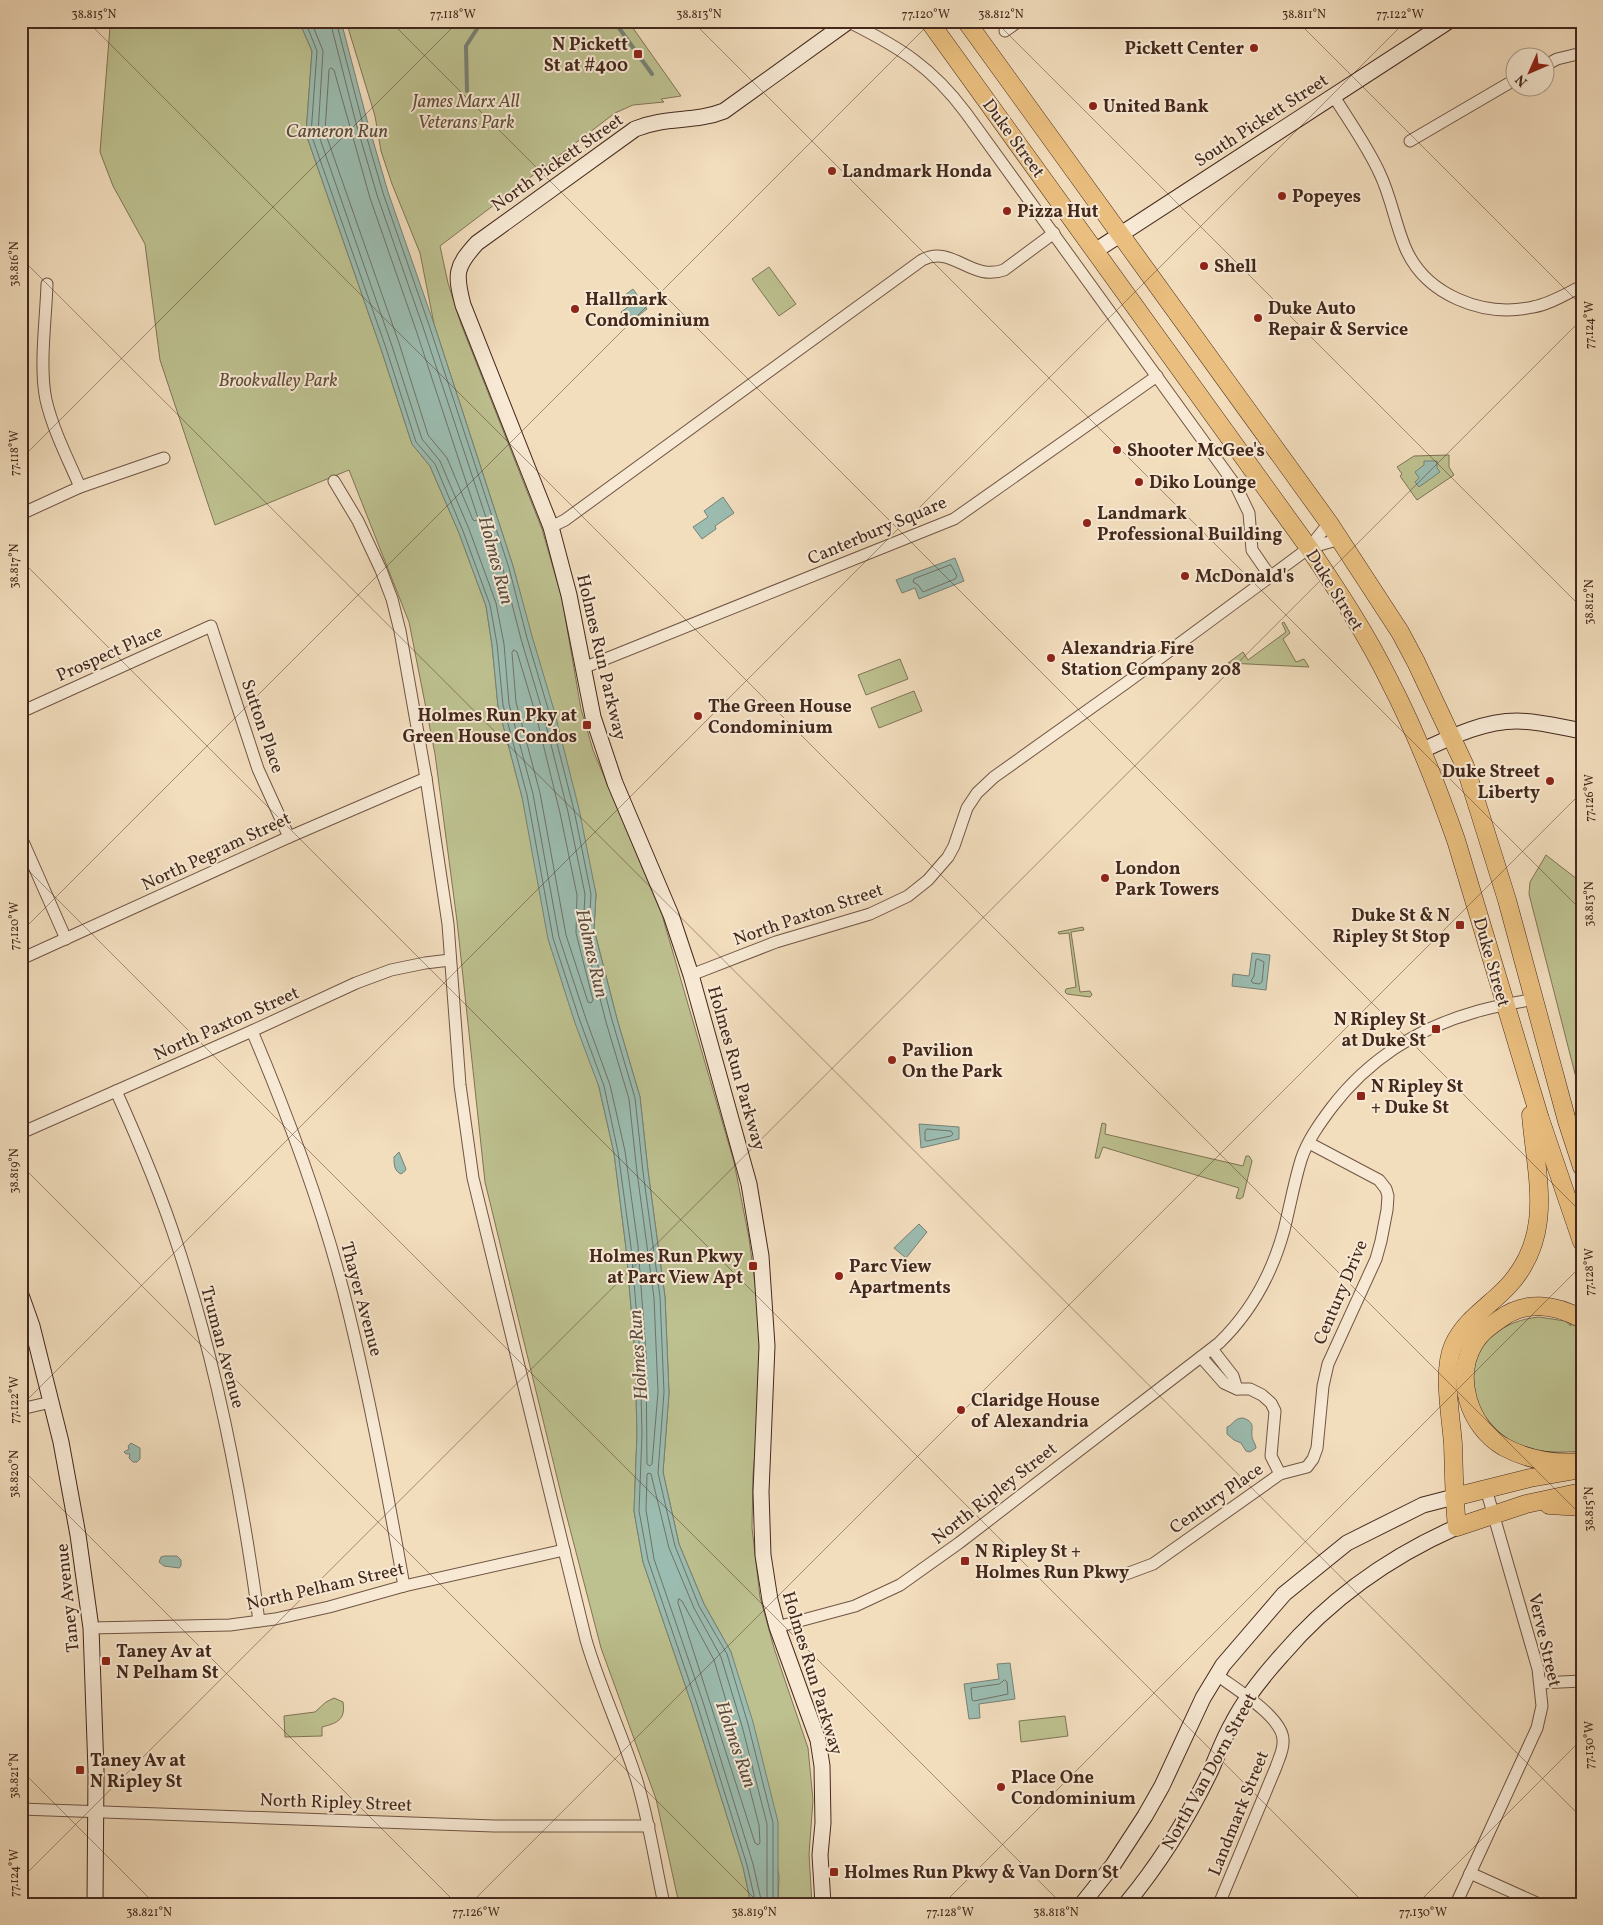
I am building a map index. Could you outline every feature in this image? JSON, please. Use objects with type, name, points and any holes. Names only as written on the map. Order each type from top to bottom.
[{"type":"main road","name":"Duke Street","points":[[929,21],[1309,548],[1344,601],[1384,669],[1442,799],[1553,1162],[1582,1242]]},
{"type":"main road","name":"Duke Street","points":[[966,21],[1329,523],[1400,632],[1465,766],[1483,822],[1567,1121],[1582,1167]]},
{"type":"main road","points":[[1457,1527],[1449,1387],[1450,1359],[1453,1347],[1471,1319],[1508,1286],[1516,1276],[1530,1253],[1539,1227],[1540,1188],[1527,1077]]},
{"type":"main road","points":[[1582,1318],[1564,1310],[1544,1306],[1532,1306],[1509,1312],[1489,1327],[1475,1342],[1468,1357],[1465,1384],[1472,1412],[1480,1426],[1504,1447],[1539,1460],[1566,1463],[1582,1462]]},
{"type":"main road","name":"North Van Dorn Street","points":[[1454,1497],[1530,1478],[1582,1468]]},
{"type":"main road","name":"North Van Dorn Street","points":[[1457,1527],[1526,1504],[1582,1492]]},
{"type":"main road","points":[[1526,1504],[1582,1507]]},
{"type":"street","name":"Duke Street","points":[[849,21],[905,52],[925,67],[941,82],[966,113],[1242,495],[1251,521],[1252,550],[1270,576]]},
{"type":"street","name":"North Pickett Street","points":[[458,272],[462,262],[477,243],[635,129],[664,120],[700,118],[724,111],[849,21]]},
{"type":"street","points":[[1005,31],[1019,21]]},
{"type":"street","name":"South Pickett Street","points":[[1095,251],[1449,21]]},
{"type":"street","points":[[1556,60],[1582,52]]},
{"type":"street","points":[[1410,141],[1506,85]]},
{"type":"street","points":[[1334,95],[1380,174],[1408,252],[1417,268],[1445,294],[1464,302],[1484,307],[1521,309],[1548,302],[1582,286]]},
{"type":"street","points":[[551,528],[573,514],[922,260],[930,256],[941,255],[972,269],[995,274],[1004,270],[1054,233]]},
{"type":"street","name":"Holmes Run Parkway","points":[[458,272],[457,282],[463,305],[551,528],[569,595],[593,716],[614,783],[671,915],[691,975],[744,1163],[761,1256],[767,1346],[761,1518],[766,1579],[777,1627],[818,1740],[822,1766],[824,1815],[820,1855],[823,1904]]},
{"type":"street","points":[[47,284],[44,387],[48,408],[80,487]]},
{"type":"street","name":"Canterbury Square","points":[[583,668],[954,519],[1157,376]]},
{"type":"street","points":[[21,514],[80,487],[164,458]]},
{"type":"street","points":[[334,481],[358,521],[381,570],[392,599],[408,666],[447,916],[464,1124],[473,1178],[594,1666],[636,1779],[649,1826],[652,1853],[664,1904]]},
{"type":"street","name":"North Paxton Street","points":[[691,975],[776,942],[870,914],[908,896],[928,880],[948,856],[968,808],[977,793],[994,776],[1134,677],[1309,548],[1329,523]]},
{"type":"street","name":"North Paxton Street","points":[[1309,548],[1340,539]]},
{"type":"street","name":"Prospect Place","points":[[21,712],[211,626]]},
{"type":"street","name":"Sutton Place","points":[[211,626],[255,761],[289,837]]},
{"type":"street","points":[[1421,751],[1452,737],[1494,724],[1516,721],[1533,722],[1582,731]]},
{"type":"street","name":"North Pegram Street","points":[[21,958],[289,837],[426,778]]},
{"type":"street","points":[[21,837],[66,939]]},
{"type":"street","name":"North Paxton Street","points":[[21,1133],[356,983],[390,970],[424,962],[450,960]]},
{"type":"street","name":"North Ripley Street","points":[[777,1627],[856,1606],[900,1585],[954,1547],[1212,1349],[1243,1318],[1256,1298],[1273,1264],[1298,1172],[1309,1143],[1320,1122],[1347,1089],[1392,1050],[1431,1028],[1475,1012],[1534,999]]},
{"type":"street","name":"Thayer Avenue","points":[[252,1031],[276,1088],[310,1182],[344,1296],[371,1414],[404,1586]]},
{"type":"street","name":"Truman Avenue","points":[[116,1091],[169,1222],[202,1328],[224,1418],[259,1621]]},
{"type":"street","name":"Century Drive","points":[[1280,1474],[1307,1467],[1313,1459],[1317,1448],[1323,1386],[1328,1364],[1376,1259],[1382,1241],[1387,1210],[1386,1189],[1379,1180],[1309,1143]]},
{"type":"street","name":"Taney Avenue","points":[[21,1295],[32,1326],[51,1402],[78,1535],[91,1628],[96,1771],[95,1904]]},
{"type":"street","points":[[1212,1349],[1233,1376],[1237,1389]]},
{"type":"street","name":"Century Place","points":[[1126,1574],[1153,1564],[1280,1474],[1271,1456],[1275,1411],[1271,1403],[1262,1395],[1250,1389],[1237,1389],[1224,1383],[1201,1357]]},
{"type":"street","points":[[21,1409],[51,1402]]},
{"type":"street","name":"Verve Street","points":[[1456,1904],[1537,1728],[1542,1708],[1536,1661],[1486,1489]]},
{"type":"street","name":"North Van Dorn Street","points":[[1082,1904],[1108,1871],[1145,1816],[1162,1786],[1203,1698],[1217,1675],[1247,1635],[1284,1594],[1347,1543],[1423,1505],[1454,1497]]},
{"type":"street","name":"North Van Dorn Street","points":[[1126,1904],[1159,1862],[1180,1828],[1210,1771],[1232,1723],[1255,1685],[1318,1616],[1375,1570],[1403,1553],[1457,1527]]},
{"type":"street","name":"North Pelham Street","points":[[91,1628],[230,1625],[259,1621],[328,1607],[404,1586],[564,1550]]},
{"type":"street","name":"Landmark Street","points":[[1217,1675],[1279,1726],[1284,1739],[1282,1751],[1240,1858],[1219,1904]]},
{"type":"street","points":[[1540,1683],[1582,1681]]},
{"type":"street","name":"North Ripley Street","points":[[21,1809],[96,1810],[494,1826],[649,1826]]},
{"type":"street","points":[[1470,1873],[1539,1904]]},
{"type":"green space","name":"Brookvalley Park","points":[[109,21],[299,21],[312,51],[306,134],[412,444],[430,466],[459,533],[486,606],[498,706],[599,1087],[614,1153],[626,1248],[635,1354],[637,1434],[634,1511],[643,1562],[692,1705],[743,1867],[751,1904],[679,1904],[656,1799],[601,1648],[564,1506],[485,1182],[457,921],[435,754],[409,622],[349,470],[215,525],[160,360],[145,244],[113,186],[100,152]]},
{"type":"green space","name":"James Marx All Veterans Park","points":[[346,21],[628,21],[681,96],[661,99],[664,102],[633,105],[615,113],[440,246],[448,283],[461,324],[542,529],[562,599],[581,709],[593,750],[662,915],[734,1162],[749,1238],[760,1322],[760,1393],[753,1475],[752,1528],[760,1597],[774,1648],[808,1748],[813,1800],[809,1854],[812,1904],[778,1904],[779,1876],[731,1652],[704,1604],[679,1544],[663,1472],[669,1393],[665,1297],[640,1097],[617,1019],[594,929],[596,894],[513,566],[434,324],[420,253],[392,184],[381,151],[375,116]]},
{"type":"green space","points":[[769,267],[796,304],[779,316],[752,279]]},
{"type":"green space","points":[[1449,455],[1449,467],[1454,475],[1417,500],[1400,476],[1402,474],[1397,467],[1414,456]]},
{"type":"green space","points":[[1284,622],[1290,633],[1283,639],[1296,662],[1304,659],[1309,667],[1228,663],[1243,652],[1248,660],[1286,632],[1282,623]]},
{"type":"green space","points":[[900,659],[908,679],[866,695],[858,675]]},
{"type":"green space","points":[[914,691],[922,711],[879,728],[871,708]]},
{"type":"green space","points":[[1546,855],[1582,883],[1582,1101],[1529,894],[1530,882]]},
{"type":"green space","points":[[1083,927],[1084,930],[1071,932],[1080,992],[1090,991],[1092,995],[1090,997],[1067,994],[1065,992],[1066,989],[1076,987],[1069,933],[1059,934],[1058,932]]},
{"type":"green space","points":[[1102,1123],[1106,1124],[1105,1134],[1243,1166],[1246,1156],[1249,1156],[1252,1161],[1243,1197],[1240,1199],[1236,1198],[1239,1188],[1103,1147],[1099,1158],[1095,1158]]},
{"type":"green space","points":[[1539,1317],[1565,1321],[1571,1326],[1569,1321],[1582,1328],[1582,1451],[1539,1451],[1509,1442],[1492,1427],[1473,1396],[1475,1364],[1485,1343],[1503,1328],[1526,1319]]},
{"type":"green space","points":[[334,1698],[343,1702],[342,1717],[332,1724],[322,1727],[322,1736],[285,1737],[284,1716],[315,1712],[326,1702]]},
{"type":"green space","points":[[1065,1716],[1068,1736],[1021,1742],[1019,1721]]},
{"type":"water","name":"Cameron Run","points":[[299,21],[341,21],[388,192],[434,324],[513,566],[554,710],[579,809],[596,894],[594,930],[640,1097],[665,1297],[669,1393],[663,1472],[679,1544],[704,1604],[731,1652],[753,1722],[778,1822],[778,1904],[751,1904],[743,1867],[692,1705],[643,1562],[634,1511],[637,1434],[635,1354],[626,1248],[614,1153],[599,1087],[575,1023],[548,939],[522,797],[498,706],[486,606],[459,533],[430,466],[412,444],[306,134],[312,51]]},
{"type":"water","points":[[633,289],[647,309],[629,323],[621,312],[628,307],[621,298]]},
{"type":"water","points":[[1424,461],[1437,461],[1437,468],[1440,472],[1419,487],[1415,482],[1419,478],[1415,472],[1424,465]]},
{"type":"water","points":[[723,497],[734,513],[715,526],[716,529],[702,539],[693,527],[708,517],[704,511]]},
{"type":"water","points":[[955,558],[964,581],[919,599],[915,588],[902,593],[896,580]]},
{"type":"water","points":[[1252,953],[1270,955],[1266,990],[1232,986],[1233,974],[1249,976]]},
{"type":"water","points":[[919,1124],[959,1127],[959,1139],[921,1148]]},
{"type":"water","points":[[399,1152],[406,1169],[401,1174],[396,1169],[394,1162],[394,1157]]},
{"type":"water","points":[[919,1224],[927,1232],[906,1258],[894,1248]]},
{"type":"water","points":[[1243,1418],[1252,1425],[1252,1436],[1256,1448],[1250,1452],[1246,1451],[1241,1443],[1227,1434],[1227,1427],[1238,1419]]},
{"type":"water","points":[[131,1443],[140,1448],[140,1459],[137,1462],[133,1462],[129,1458],[130,1454],[124,1452],[129,1449],[128,1446]]},
{"type":"water","points":[[177,1556],[181,1560],[181,1566],[179,1568],[164,1566],[159,1562],[161,1557]]},
{"type":"water","points":[[1010,1663],[1015,1699],[979,1704],[980,1718],[969,1719],[964,1684],[999,1679],[997,1664]]},
{"type":"waterway","points":[[467,91],[466,46],[482,21]]},
{"type":"waterway","points":[[614,21],[652,74]]},
{"type":"place","name":"Pickett Center","points":[[1254,48]]},
{"type":"place","name":"N Pickett St at #400","points":[[638,54]]},
{"type":"place","name":"United Bank","points":[[1093,106]]},
{"type":"place","name":"Landmark Honda","points":[[832,171]]},
{"type":"place","name":"Popeyes","points":[[1282,196]]},
{"type":"place","name":"Pizza Hut","points":[[1007,211]]},
{"type":"place","name":"Shell","points":[[1204,266]]},
{"type":"place","name":"Hallmark Condominium","points":[[575,309]]},
{"type":"place","name":"Duke Auto Repair & Service","points":[[1258,318]]},
{"type":"place","name":"Shooter McGee's","points":[[1117,450]]},
{"type":"place","name":"Diko Lounge","points":[[1139,482]]},
{"type":"place","name":"Landmark Professional Building","points":[[1087,523]]},
{"type":"place","name":"McDonald's","points":[[1185,576]]},
{"type":"place","name":"Alexandria Fire Station Company 208","points":[[1051,658]]},
{"type":"place","name":"The Green House Condominium","points":[[698,716]]},
{"type":"place","name":"Holmes Run Pky at Green House Condos","points":[[587,725]]},
{"type":"place","name":"Duke Street Liberty","points":[[1550,781]]},
{"type":"place","name":"London Park Towers","points":[[1105,878]]},
{"type":"place","name":"Duke St & N Ripley St Stop","points":[[1460,925]]},
{"type":"place","name":"N Ripley St at Duke St","points":[[1436,1029]]},
{"type":"place","name":"Pavilion On the Park","points":[[892,1060]]},
{"type":"place","name":"N Ripley St + Duke St","points":[[1361,1096]]},
{"type":"place","name":"Holmes Run Pkwy at Parc View Apt","points":[[753,1266]]},
{"type":"place","name":"Parc View Apartments","points":[[839,1276]]},
{"type":"place","name":"Claridge House of Alexandria","points":[[961,1410]]},
{"type":"place","name":"N Ripley St + Holmes Run Pkwy","points":[[965,1561]]},
{"type":"place","name":"Taney Av at N Pelham St","points":[[106,1661]]},
{"type":"place","name":"Taney Av at N Ripley St","points":[[80,1770]]},
{"type":"place","name":"Place One Condominium","points":[[1001,1787]]},
{"type":"place","name":"Holmes Run Pkwy & Van Dorn St","points":[[834,1872]]},
{"type":"water label","name":"Holmes Run","points":[[497,560]]},
{"type":"water label","name":"Holmes Run","points":[[593,953]]},
{"type":"water label","name":"Holmes Run","points":[[637,1355]]},
{"type":"water label","name":"Holmes Run","points":[[737,1744]]}]
